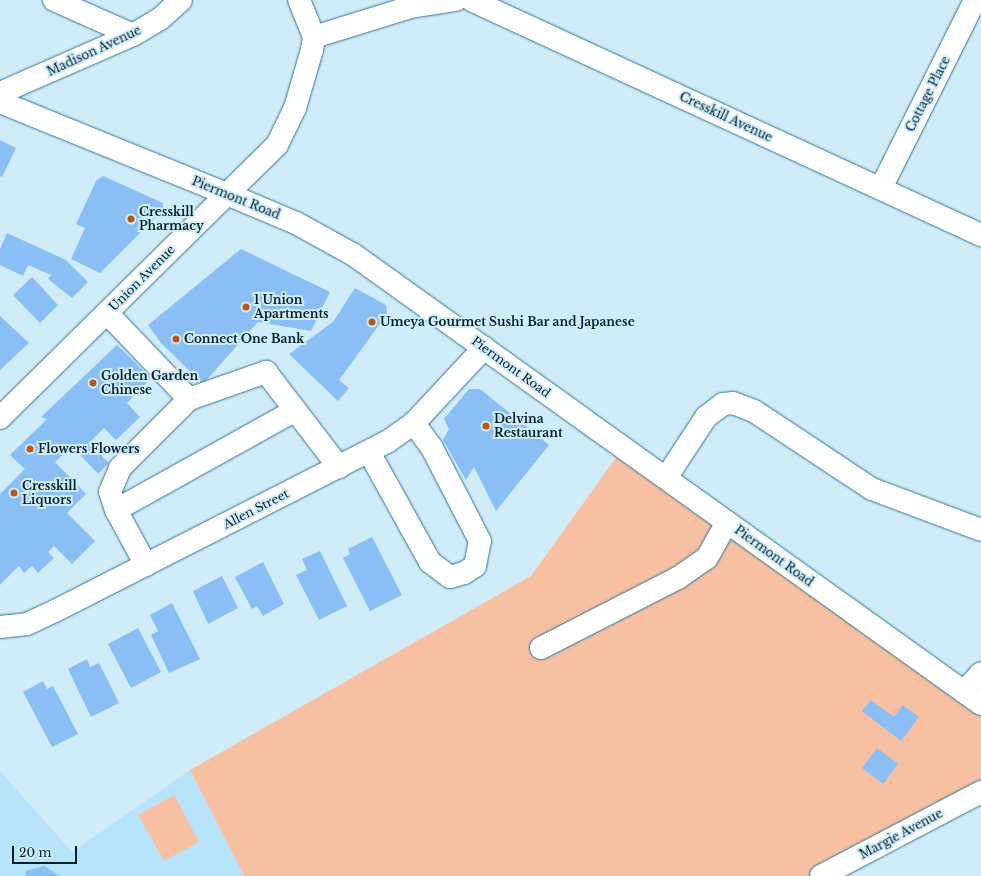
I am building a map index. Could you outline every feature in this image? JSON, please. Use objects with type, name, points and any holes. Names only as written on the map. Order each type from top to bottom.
[{"type":"street","points":[[54,0],[133,35]]},
{"type":"street","name":"Madison Avenue","points":[[0,93],[133,35],[181,0]]},
{"type":"street","points":[[299,0],[314,37],[410,7],[455,0]]},
{"type":"street","name":"Cresskill Avenue","points":[[472,0],[981,235]]},
{"type":"street","name":"Cottage Place","points":[[881,188],[976,0]]},
{"type":"street","name":"Union Avenue","points":[[0,418],[277,145],[307,75],[314,37]]},
{"type":"street","name":"Piermont Road","points":[[0,102],[296,223],[354,255],[973,698]]},
{"type":"street","points":[[107,312],[189,399]]},
{"type":"street","name":"Allen Street","points":[[0,628],[27,624],[369,452],[414,423],[484,348]]},
{"type":"street","points":[[146,565],[116,510],[110,492],[120,468],[189,399],[266,372],[294,411],[339,467]]},
{"type":"street","points":[[666,478],[706,417],[723,404],[733,403],[754,411],[872,489],[981,530]]},
{"type":"street","points":[[116,510],[294,411]]},
{"type":"street","points":[[369,452],[430,562],[450,577],[464,573],[475,566],[480,541],[432,448],[414,423]]},
{"type":"street","points":[[541,648],[678,578],[707,558],[727,522]]},
{"type":"street","points":[[973,698],[981,673]]},
{"type":"street","name":"Margie Avenue","points":[[821,876],[981,792]]},
{"type":"shaded area","points":[[625,445],[981,706],[981,803],[842,876],[244,876],[190,770],[531,576]]},
{"type":"shaded area","points":[[190,770],[244,876],[0,876],[0,771],[72,852]]},
{"type":"shaded area","points":[[174,795],[199,842],[164,861],[138,815]]},
{"type":"building","points":[[0,140],[16,148],[2,177],[0,176]]},
{"type":"building","points":[[103,176],[163,203],[163,210],[100,273],[71,259],[85,228],[76,224],[96,181]]},
{"type":"building","points":[[7,233],[66,260],[88,282],[72,298],[48,279],[51,275],[28,265],[23,276],[0,265],[0,249]]},
{"type":"building","name":"1 Union Apartments","points":[[241,249],[330,292],[311,331],[258,322],[203,384],[161,343],[148,325]]},
{"type":"building","points":[[32,277],[58,305],[40,323],[13,295]]},
{"type":"building","points":[[355,288],[386,305],[387,314],[339,380],[349,388],[338,401],[289,354],[333,322]]},
{"type":"building","points":[[0,316],[29,343],[0,370]]},
{"type":"building","points":[[117,345],[151,378],[127,403],[140,417],[116,440],[104,428],[89,443],[109,463],[98,474],[72,446],[55,462],[86,494],[67,513],[95,541],[72,564],[54,546],[48,552],[54,558],[38,573],[32,566],[24,573],[19,566],[0,585],[0,494],[25,469],[10,455],[47,419],[41,417]]},
{"type":"building","points":[[469,389],[480,389],[549,445],[496,511],[474,467],[466,480],[443,440],[449,429],[444,419]]},
{"type":"building","points":[[372,537],[402,595],[370,611],[343,558],[350,554],[348,549]]},
{"type":"building","points":[[320,551],[347,606],[319,620],[296,575],[307,570],[302,559]]},
{"type":"building","points":[[263,562],[284,604],[263,616],[257,606],[252,609],[235,577]]},
{"type":"building","points":[[222,576],[238,608],[208,624],[193,591]]},
{"type":"building","points":[[172,603],[200,659],[169,673],[151,635],[158,631],[150,615]]},
{"type":"building","points":[[138,628],[161,672],[131,688],[108,644]]},
{"type":"building","points":[[87,659],[90,667],[99,663],[119,703],[91,717],[68,669]]},
{"type":"building","points":[[43,681],[47,689],[53,686],[78,734],[52,747],[23,692]]},
{"type":"building","points":[[871,700],[894,717],[903,705],[919,717],[901,741],[862,711]]},
{"type":"building","points":[[877,748],[898,764],[883,784],[862,768]]},
{"type":"building","points":[[44,866],[60,876],[25,876],[26,871]]},
{"type":"place","name":"Cresskill Pharmacy","points":[[131,219]]},
{"type":"place","name":"1 Union Apartments","points":[[246,307]]},
{"type":"place","name":"Umeya Gourmet Sushi Bar and Japanese","points":[[372,322]]},
{"type":"place","name":"Connect One Bank","points":[[176,339]]},
{"type":"place","name":"Golden Garden Chinese","points":[[93,383]]},
{"type":"place","name":"Delvina Restaurant","points":[[486,426]]},
{"type":"place","name":"Flowers Flowers","points":[[30,449]]},
{"type":"place","name":"Cresskill Liquors","points":[[14,493]]}]
